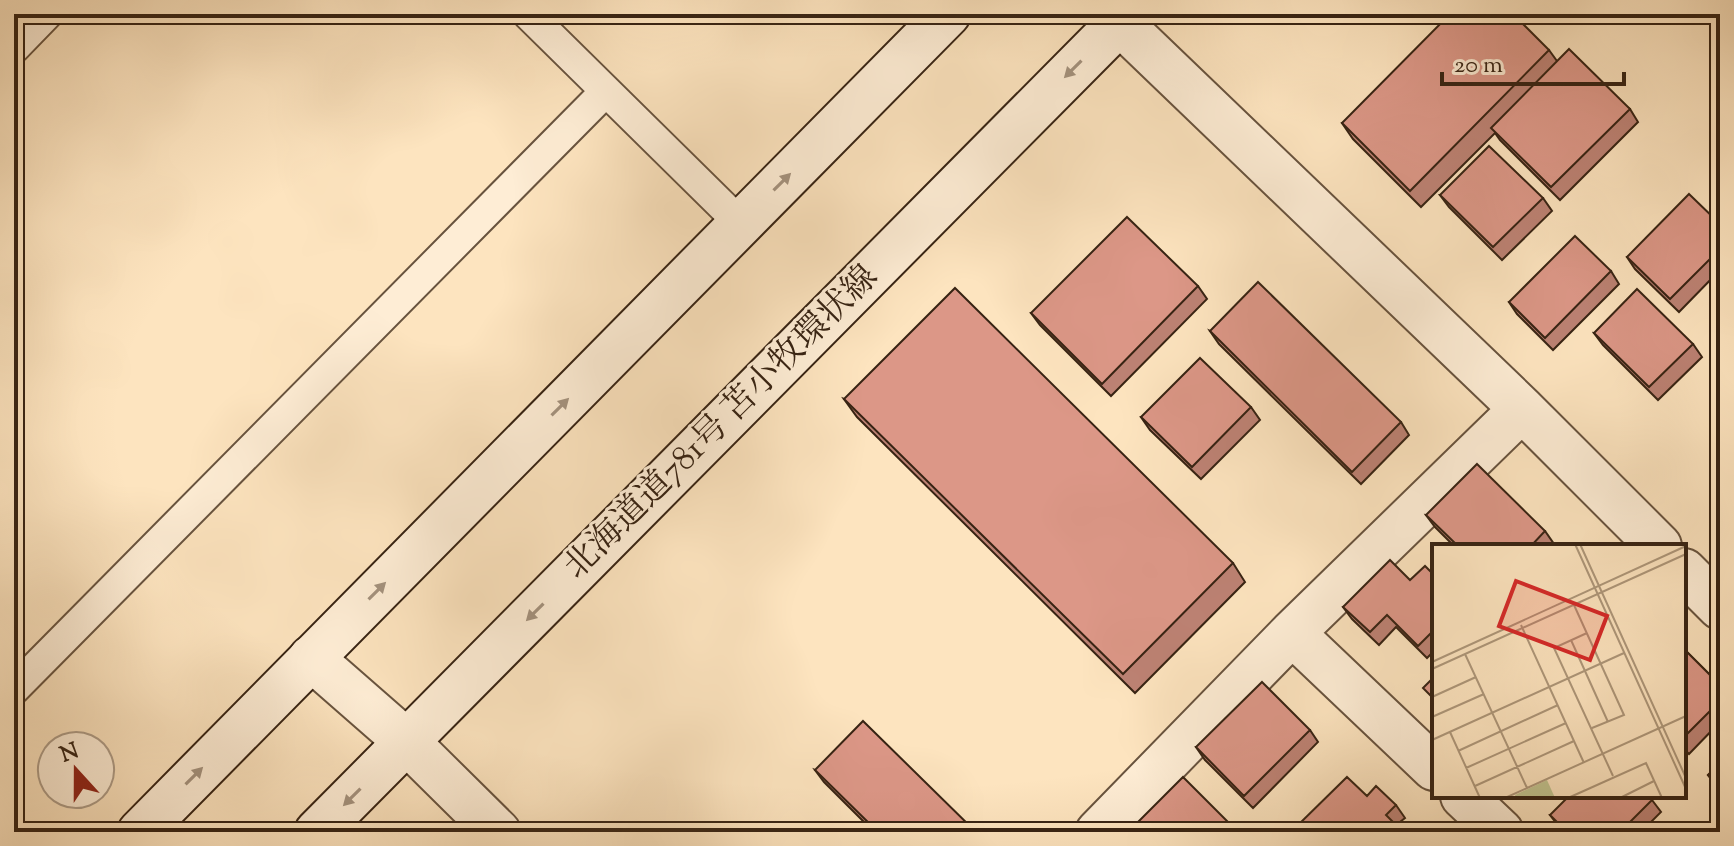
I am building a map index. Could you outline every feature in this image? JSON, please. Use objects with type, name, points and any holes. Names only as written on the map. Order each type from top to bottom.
[{"type":"main road","points":[[140,832],[948,14]]},
{"type":"main road","points":[[1123,18],[1657,544]]},
{"type":"main road","name":"北海道道781号 苫小牧環状線","points":[[317,832],[1123,18]]},
{"type":"main road","points":[[1098,832],[1292,633],[1522,409]]},
{"type":"main road","points":[[1686,573],[1720,607]]},
{"type":"main road","points":[[1292,633],[1432,766]]},
{"type":"main road","points":[[311,658],[407,742],[498,832]]},
{"type":"main road","points":[[1465,798],[1501,832]]},
{"type":"lane","points":[[14,48],[47,14]]},
{"type":"lane","points":[[528,14],[741,224]]},
{"type":"lane","points":[[14,689],[606,91]]},
{"type":"building","points":[[1450,14],[1513,14],[1549,50],[1410,191],[1342,123]]},
{"type":"building","points":[[1569,49],[1630,109],[1551,187],[1491,128]]},
{"type":"building","points":[[1489,146],[1543,198],[1493,247],[1440,195]]},
{"type":"building","points":[[1689,194],[1720,224],[1720,249],[1670,299],[1627,257]]},
{"type":"building","points":[[1127,217],[1198,286],[1102,384],[1031,313]]},
{"type":"building","points":[[1575,236],[1611,271],[1545,338],[1509,302]]},
{"type":"building","points":[[1258,282],[1401,422],[1352,472],[1210,331]]},
{"type":"building","points":[[955,288],[1233,563],[1123,674],[844,399]]},
{"type":"building","points":[[1637,289],[1693,344],[1649,387],[1594,333]]},
{"type":"building","points":[[1200,358],[1251,407],[1192,467],[1141,417]]},
{"type":"building","points":[[1477,464],[1545,531],[1533,544],[1456,544],[1426,515]]},
{"type":"building","points":[[1390,560],[1410,580],[1425,566],[1432,573],[1432,632],[1418,646],[1387,615],[1370,632],[1343,607]]},
{"type":"building","points":[[1686,651],[1720,685],[1720,701],[1686,735]]},
{"type":"building","points":[[1432,679],[1432,697],[1423,688]]},
{"type":"building","points":[[1262,682],[1310,730],[1244,796],[1196,747]]},
{"type":"building","points":[[863,721],[976,832],[878,832],[815,770]]},
{"type":"building","points":[[1720,763],[1720,787],[1708,775]]},
{"type":"building","points":[[1183,777],[1238,832],[1140,832],[1134,826]]},
{"type":"building","points":[[1347,777],[1367,796],[1376,786],[1396,805],[1386,815],[1403,832],[1301,832],[1296,827]]},
{"type":"building","points":[[1567,798],[1652,800],[1620,832],[1567,832],[1550,815]]}]
